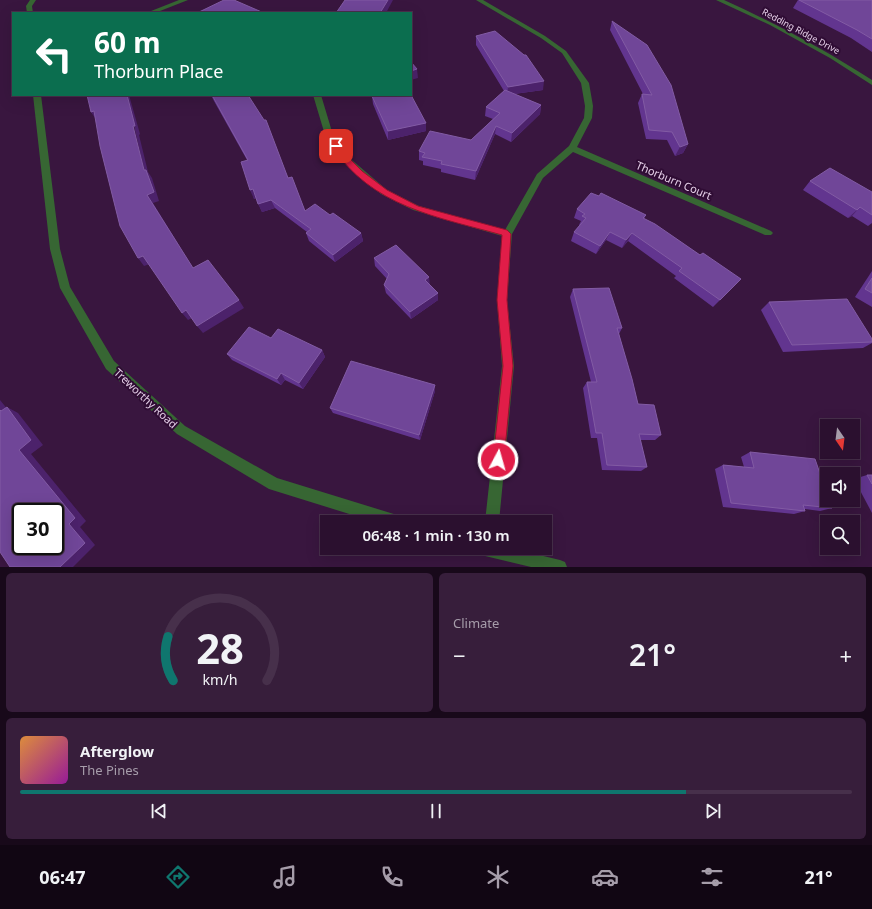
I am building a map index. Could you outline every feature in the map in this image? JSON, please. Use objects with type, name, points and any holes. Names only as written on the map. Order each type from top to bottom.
[{"type":"street","points":[[30,12],[29,6],[33,0]]},
{"type":"street","points":[[152,12],[185,0]]},
{"type":"street","points":[[479,0],[543,37],[564,52],[585,83],[589,106],[588,118],[572,148],[540,176],[507,234],[502,300],[508,366],[493,515]]},
{"type":"street","name":"Redding Ridge Drive","points":[[719,0],[772,24],[832,57],[872,84]]},
{"type":"street","name":"Treworthy Road","points":[[37,96],[55,249],[65,288],[110,365],[181,430],[274,484],[375,515]]},
{"type":"street","points":[[318,96],[329,135],[343,157],[384,192],[416,208],[507,234]]},
{"type":"street","name":"Thorburn Court","points":[[572,148],[768,233]]},
{"type":"street","points":[[511,555],[560,567]]},
{"type":"building","points":[[224,0],[234,0],[262,12],[199,12]]},
{"type":"building","points":[[345,0],[388,0],[381,12],[337,12]]},
{"type":"building","points":[[799,0],[872,0],[872,39],[857,30]]},
{"type":"building","points":[[612,21],[647,45],[671,85],[688,144],[680,147],[672,132],[649,130],[642,94],[652,95]]},
{"type":"building","points":[[495,31],[524,55],[526,55],[544,81],[508,87],[476,36]]},
{"type":"building","points":[[412,63],[417,69],[412,71]]},
{"type":"building","points":[[505,90],[541,105],[512,133],[496,126],[476,171],[441,164],[442,161],[422,157],[425,153],[419,151],[430,131],[471,140],[500,113],[486,107]]},
{"type":"building","points":[[87,96],[127,96],[144,170],[146,170],[154,192],[147,195],[193,268],[208,260],[239,300],[197,326],[186,310],[182,313],[143,256],[138,258],[120,226],[100,146],[94,111],[91,112]]},
{"type":"building","points":[[213,96],[249,96],[264,120],[266,120],[288,178],[292,177],[305,211],[315,204],[330,215],[333,213],[361,233],[333,255],[306,233],[311,229],[271,200],[258,204],[253,189],[250,190],[241,162],[248,160]]},
{"type":"building","points":[[372,96],[412,96],[426,123],[388,131]]},
{"type":"building","points":[[830,168],[872,192],[872,215],[860,207],[857,210],[810,181]]},
{"type":"building","points":[[591,193],[599,196],[601,193],[646,215],[643,218],[655,224],[700,255],[703,253],[741,279],[720,300],[679,271],[682,268],[632,233],[626,240],[610,232],[600,246],[574,232],[586,218],[582,216],[585,214],[577,209]]},
{"type":"building","points":[[396,245],[429,277],[425,280],[438,293],[410,312],[384,285],[389,274],[374,258]]},
{"type":"building","points":[[872,278],[872,293],[865,289]]},
{"type":"building","points":[[609,288],[622,328],[617,328],[638,404],[654,405],[661,435],[639,434],[647,467],[607,465],[602,433],[596,433],[587,382],[597,382],[573,289]]},
{"type":"building","points":[[847,299],[872,339],[872,342],[792,345],[769,302]]},
{"type":"building","points":[[249,327],[271,338],[278,329],[322,350],[299,383],[281,373],[277,379],[227,354]]},
{"type":"building","points":[[351,361],[435,385],[419,435],[330,408]]},
{"type":"building","points":[[7,407],[31,440],[19,450],[63,503],[12,503],[12,555],[64,555],[64,505],[75,518],[69,524],[85,543],[60,567],[10,567],[0,552],[0,410],[1,411]]},
{"type":"building","points":[[750,452],[815,459],[820,474],[820,507],[803,505],[805,511],[731,503],[723,465],[754,468]]},
{"type":"building","points":[[867,475],[872,475],[872,484]]},
{"type":"route","points":[[336,146],[343,157],[384,192],[416,208],[507,234],[502,300],[508,366],[498,460]]}]
